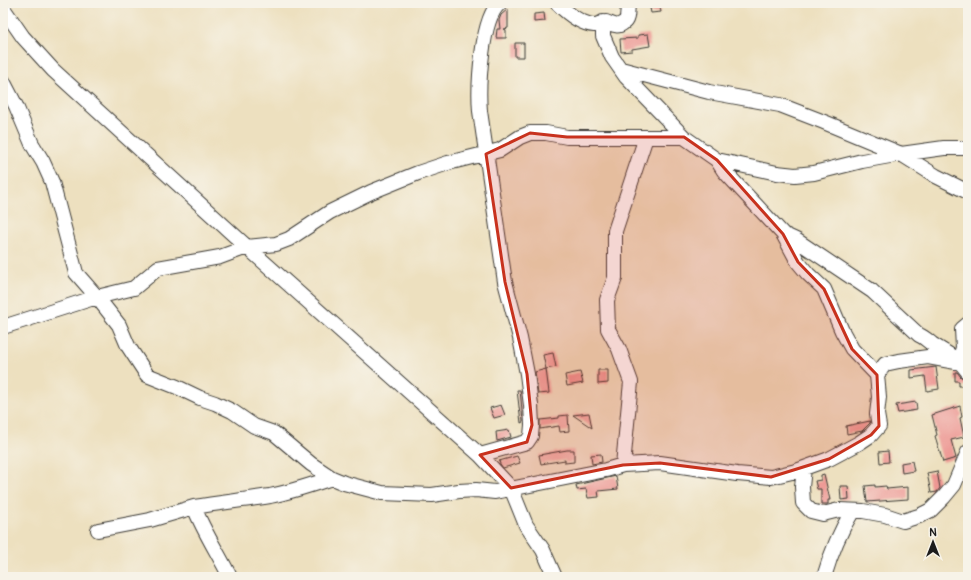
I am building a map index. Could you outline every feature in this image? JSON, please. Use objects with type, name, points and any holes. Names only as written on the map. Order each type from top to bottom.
[{"type":"street","points":[[557,3],[567,14],[587,23],[595,25],[604,22],[618,26],[624,23],[627,18],[628,3]]},
{"type":"street","points":[[480,455],[527,442],[531,436],[532,425],[527,374],[520,338],[504,282],[478,94],[480,70],[488,24],[492,12],[497,4]]},
{"type":"street","points":[[3,8],[23,37],[53,70],[246,247],[480,455],[511,488],[526,525],[542,550],[556,577]]},
{"type":"street","points":[[604,22],[603,36],[612,57],[626,77],[684,137],[717,160],[777,173],[795,175],[814,173],[862,161],[901,154],[944,148],[968,148]]},
{"type":"street","points":[[621,69],[709,92],[780,105],[901,154],[936,176],[968,192]]},
{"type":"street","points":[[3,81],[16,106],[32,144],[44,162],[52,182],[76,273],[119,325],[128,346],[147,375],[215,403],[254,426],[274,433],[306,460],[332,478],[344,483],[382,493],[432,495],[476,490],[495,492],[606,470],[623,465],[660,463],[737,474],[771,477],[829,459],[871,435],[879,426],[877,414],[879,397],[877,375],[852,349],[842,331],[824,289],[798,262],[783,234],[724,171],[717,160]]},
{"type":"street","points":[[3,327],[97,297],[134,288],[158,268],[220,257],[246,247],[276,244],[289,239],[330,212],[371,192],[418,173],[448,163],[500,150],[520,137],[530,133],[546,133],[567,138],[684,137]]},
{"type":"street","points":[[623,465],[631,382],[618,349],[608,329],[607,300],[615,278],[615,231],[646,138]]},
{"type":"street","points":[[783,234],[796,240],[872,291],[919,335],[926,338],[965,368]]},
{"type":"street","points":[[965,368],[960,357],[963,348],[962,329],[968,324]]},
{"type":"street","points":[[877,375],[885,364],[899,360],[928,357],[965,368]]},
{"type":"street","points":[[804,468],[802,487],[803,503],[811,510],[823,514],[838,510],[852,512],[863,511],[885,515],[903,521],[931,510],[944,497],[954,485],[968,452]]},
{"type":"street","points":[[98,530],[150,520],[226,501],[271,496],[303,488],[332,478]]},
{"type":"street","points":[[194,508],[199,521],[230,577]]},
{"type":"street","points":[[824,577],[831,552],[841,529],[852,512]]},
{"type":"highlighted area","points":[[530,133],[567,137],[684,137],[717,160],[783,234],[798,262],[824,289],[852,349],[877,375],[879,426],[871,435],[829,459],[771,477],[660,463],[623,465],[511,488],[480,455],[527,442],[532,425],[527,374],[505,282],[486,154]]},
{"type":"building","points":[[649,3],[659,3],[661,12],[651,13]]},
{"type":"building","points":[[508,9],[508,28],[504,29],[506,30],[506,38],[496,38],[497,29],[500,29],[499,20],[501,15]]},
{"type":"building","points":[[544,13],[545,21],[534,22],[534,14]]},
{"type":"building","points":[[648,34],[650,46],[632,49],[632,51],[621,52],[620,39],[638,38],[638,35]]},
{"type":"building","points":[[515,43],[524,43],[524,57],[515,57]]},
{"type":"building","points":[[553,353],[556,367],[546,369],[543,355]]},
{"type":"building","points":[[936,367],[939,389],[927,391],[925,376],[911,378],[911,370]]},
{"type":"building","points":[[546,369],[549,393],[538,394],[535,372]]},
{"type":"building","points":[[598,370],[608,370],[608,383],[598,384]]},
{"type":"building","points":[[580,372],[583,383],[567,386],[565,375]]},
{"type":"building","points":[[955,372],[967,380],[967,386],[959,386],[959,381],[955,381]]},
{"type":"building","points":[[517,390],[520,390],[523,422],[521,423]]},
{"type":"building","points":[[916,402],[917,410],[898,413],[896,405]]},
{"type":"building","points":[[501,405],[505,415],[494,418],[490,408]]},
{"type":"building","points":[[960,406],[962,417],[960,418],[964,437],[951,440],[956,458],[943,462],[935,436],[937,435],[932,415]]},
{"type":"building","points":[[589,413],[592,428],[573,415]]},
{"type":"building","points":[[568,415],[569,431],[560,432],[559,426],[540,429],[540,420],[559,418],[559,416]]},
{"type":"building","points":[[870,421],[870,423],[862,431],[847,434],[846,426]]},
{"type":"building","points":[[509,430],[511,437],[497,441],[496,432]]},
{"type":"building","points":[[574,450],[574,462],[565,463],[565,460],[541,464],[539,455]]},
{"type":"building","points":[[888,451],[889,462],[880,463],[879,452]]},
{"type":"building","points":[[601,454],[602,462],[592,464],[591,455]]},
{"type":"building","points":[[517,456],[520,463],[503,468],[500,464],[499,461]]},
{"type":"building","points":[[912,461],[914,471],[902,473],[901,463]]},
{"type":"building","points":[[937,471],[940,488],[937,492],[931,493],[927,473]]},
{"type":"building","points":[[824,474],[830,500],[828,500],[828,504],[821,504],[821,489],[817,489],[815,481],[821,480],[821,475]]},
{"type":"building","points":[[616,476],[618,489],[598,491],[599,497],[588,498],[586,489],[577,490],[576,485]]},
{"type":"building","points":[[875,485],[875,487],[886,486],[887,489],[908,487],[908,499],[867,502],[865,486]]},
{"type":"building","points":[[840,486],[848,486],[849,499],[841,500]]}]
